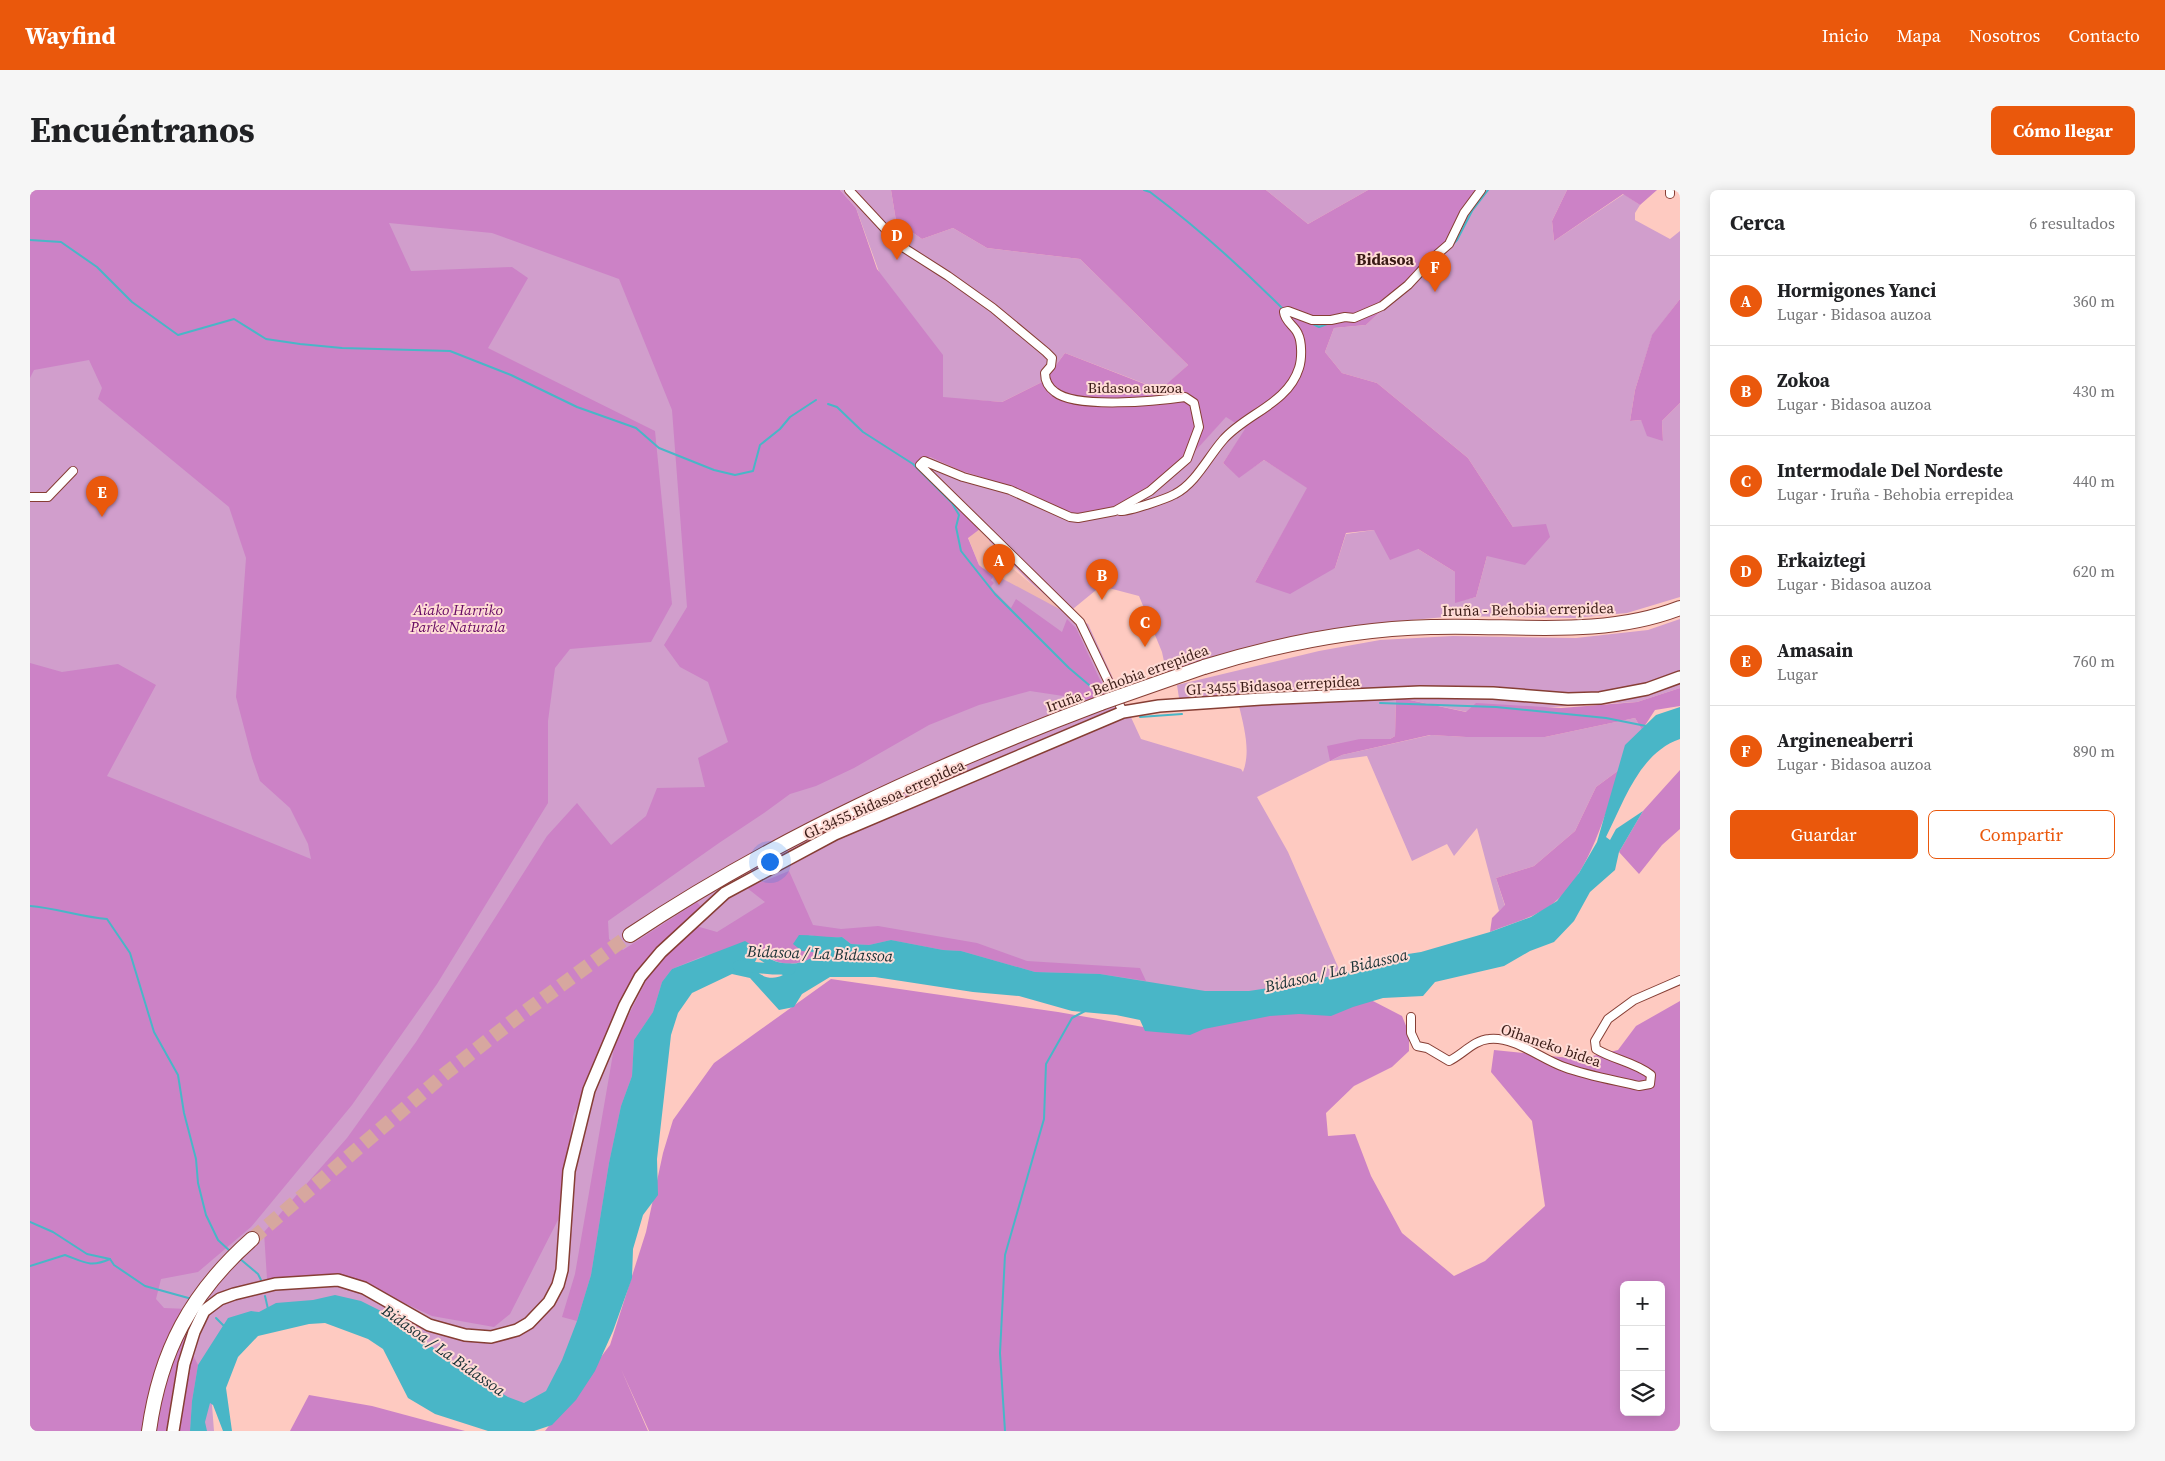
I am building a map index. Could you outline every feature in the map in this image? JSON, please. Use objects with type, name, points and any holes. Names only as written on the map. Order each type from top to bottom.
[{"type":"highway","name":"Iruña - Behobia errepidea","points":[[630,935],[724,876],[814,827],[932,772],[1101,703],[1204,667],[1286,645],[1366,631],[1433,627],[1590,628],[1637,622],[1680,608]]},
{"type":"highway","points":[[149,1431],[162,1369],[181,1324],[207,1285],[247,1243]]},
{"type":"street","name":"Bidasoa auzoa","points":[[848,190],[901,246],[993,308],[1046,352],[1052,358],[1051,366],[1045,372],[1045,382],[1056,393],[1093,403],[1156,402],[1185,397],[1194,403],[1199,427],[1186,459],[1150,491],[1116,511]]},
{"type":"street","name":"Bidasoa auzoa","points":[[1123,712],[1080,622],[920,465],[924,461],[930,462],[963,477],[1010,490],[1070,517],[1078,518],[1124,511],[1175,494],[1189,483],[1223,439],[1234,429],[1264,410],[1291,384],[1300,367],[1301,349],[1299,334],[1284,317],[1284,312],[1288,310],[1312,320],[1332,320],[1345,317],[1354,318],[1382,306],[1408,285],[1449,244],[1464,213],[1481,190]]},
{"type":"street","points":[[30,497],[48,497],[73,471]]},
{"type":"street","name":"GI-3455 Bidasoa errepidea","points":[[174,1431],[184,1364],[194,1332],[204,1311],[220,1299],[234,1294],[275,1284],[338,1280],[364,1288],[429,1325],[464,1335],[491,1337],[517,1330],[529,1323],[549,1302],[558,1285],[562,1270],[569,1171],[589,1090],[625,1005],[640,977],[661,952],[725,893],[835,834],[1123,712],[1159,706],[1261,699],[1420,692],[1493,693],[1568,699],[1600,698],[1647,689],[1680,677]]},
{"type":"street","name":"Oihaneko bidea","points":[[1411,1017],[1411,1033],[1417,1046],[1427,1048],[1449,1061],[1477,1043],[1486,1039],[1496,1039],[1527,1048],[1563,1067],[1639,1086],[1650,1084],[1651,1075],[1641,1068],[1596,1050],[1595,1041],[1608,1020],[1634,1000],[1680,980]]},
{"type":"shaded area","points":[[980,529],[1008,560],[1007,564],[1068,614],[993,577],[979,565],[968,537]]},
{"type":"green space","name":"Aiako Harriko Parke Naturala","points":[[30,190],[593,190],[879,272],[856,208],[840,190],[891,190],[896,221],[922,239],[953,228],[987,248],[1080,259],[1188,365],[1161,390],[1065,353],[1044,381],[1002,402],[958,399],[894,444],[977,565],[1065,612],[1031,583],[989,541],[989,537],[916,467],[930,457],[959,470],[1020,489],[1073,515],[1180,468],[1226,416],[1246,429],[1223,463],[1239,477],[1264,460],[1308,488],[1255,582],[1335,568],[1346,534],[1374,530],[1418,549],[1455,572],[1455,602],[1476,597],[1487,556],[1513,527],[1468,458],[1377,383],[1342,373],[1325,352],[1334,328],[1366,325],[1450,246],[1487,190],[1567,190],[1552,221],[1554,241],[1624,194],[1640,205],[1635,213],[1635,220],[1670,239],[1680,231],[1680,299],[1652,336],[1635,390],[1630,421],[1641,420],[1663,441],[1662,421],[1680,403],[1680,597],[1627,613],[1574,618],[1457,616],[1388,622],[1289,637],[1191,667],[1166,671],[1162,652],[1139,596],[1101,586],[1068,613],[1088,624],[1141,739],[1241,769],[1243,772],[1247,747],[1239,706],[1181,711],[1177,685],[1319,651],[1380,640],[1453,636],[1576,638],[1648,630],[1680,619],[1680,688],[1637,702],[1467,712],[1396,697],[1395,736],[1390,739],[1360,739],[1330,761],[1257,797],[1288,852],[1345,983],[1291,1004],[735,956],[675,991],[611,1280],[539,1414],[352,1319],[265,1325],[221,1365],[212,1405],[214,1431],[30,1431]]},
{"type":"green space","name":"Aiako Harriko Parke Naturala","points":[[30,190],[840,190],[856,208],[877,269],[943,355],[943,397],[1002,402],[1044,381],[1065,353],[1160,390],[1188,365],[1080,259],[987,248],[953,228],[922,239],[896,221],[891,190],[1266,190],[1308,224],[1368,190],[1487,190],[1450,246],[1366,325],[1334,328],[1325,352],[1342,373],[1377,383],[1468,458],[1513,527],[1546,524],[1550,537],[1525,565],[1487,556],[1476,597],[1455,603],[1455,572],[1418,549],[1390,560],[1374,530],[1346,533],[1335,568],[1290,594],[1255,582],[1307,488],[1264,460],[1239,478],[1223,463],[1245,429],[1226,417],[1180,468],[1121,505],[1073,515],[1024,491],[959,470],[930,457],[917,467],[980,529],[968,538],[979,565],[993,577],[991,580],[994,583],[991,586],[993,590],[1011,608],[1016,599],[1062,632],[1067,619],[1076,628],[1107,695],[1090,700],[1030,691],[979,705],[929,725],[854,768],[816,786],[790,794],[608,921],[609,939],[623,950],[697,902],[702,908],[650,956],[573,1116],[561,1214],[510,1314],[494,1327],[432,1316],[347,1276],[267,1279],[264,1232],[347,1138],[416,1042],[547,836],[577,803],[611,845],[646,816],[657,788],[705,787],[698,758],[728,742],[708,682],[680,667],[664,645],[687,607],[672,410],[619,279],[492,233],[389,223],[411,271],[512,267],[528,278],[488,348],[655,431],[672,604],[651,642],[570,649],[555,668],[548,721],[548,803],[437,984],[352,1105],[251,1227],[198,1272],[161,1279],[156,1299],[164,1308],[188,1309],[193,1320],[187,1343],[198,1365],[192,1401],[190,1431],[30,1431],[30,663],[62,672],[118,664],[156,685],[107,776],[311,859],[308,844],[290,808],[260,781],[236,697],[246,558],[229,507],[98,399],[102,388],[89,360],[34,370],[30,378]]},
{"type":"green space","points":[[1266,190],[1368,190],[1308,224]]},
{"type":"green space","points":[[1567,190],[1657,190],[1640,205],[1623,194],[1554,241],[1552,221]]},
{"type":"green space","points":[[1680,299],[1680,403],[1662,421],[1663,441],[1647,436],[1641,420],[1630,421],[1635,390],[1652,335]]},
{"type":"green space","points":[[1680,688],[1680,706],[1655,710],[1642,730],[1635,718],[1545,737],[1430,735],[1342,755],[1330,761],[1327,746],[1360,739],[1390,739],[1395,736],[1396,697],[1466,712],[1476,703],[1561,708],[1637,702]]},
{"type":"green space","points":[[1635,718],[1642,730],[1619,770],[1596,787],[1575,831],[1534,866],[1496,878],[1505,906],[1499,911],[1477,828],[1454,856],[1447,844],[1412,861],[1367,756],[1330,761],[1342,755],[1431,735],[1545,737]]},
{"type":"green space","points":[[1619,770],[1603,822],[1578,875],[1567,890],[1549,907],[1490,932],[1492,918],[1505,905],[1496,878],[1534,866],[1575,831],[1596,787]]},
{"type":"green space","points":[[1680,770],[1680,829],[1662,845],[1639,874],[1619,852],[1643,811]]},
{"type":"green space","points":[[789,871],[813,925],[841,929],[878,926],[977,943],[1027,961],[1140,968],[1146,981],[1100,974],[1035,972],[961,951],[943,950],[891,940],[869,945],[851,944],[842,937],[825,938],[809,935],[802,951],[813,952],[817,955],[792,964],[769,958],[755,946],[701,957],[672,969],[662,982],[653,1012],[634,1040],[632,1076],[621,1106],[609,1163],[591,1275],[577,1321],[562,1317],[575,1274],[615,1042],[652,969],[696,926],[717,932],[765,902],[747,888]]},
{"type":"green space","points":[[831,979],[1058,1012],[1172,1032],[1262,1013],[1371,1000],[1402,1016],[1409,1033],[1409,1051],[1392,1067],[1354,1086],[1326,1113],[1328,1136],[1355,1134],[1371,1176],[1402,1233],[1454,1276],[1485,1261],[1545,1206],[1532,1121],[1491,1072],[1494,1050],[1580,1059],[1618,1050],[1636,1026],[1680,1001],[1680,1431],[649,1431],[621,1369],[648,1431],[545,1431],[610,1345],[646,1232],[663,1153],[673,1120],[714,1063]]},
{"type":"green space","points":[[309,1395],[372,1406],[465,1431],[290,1431]]},
{"type":"water","points":[[1680,707],[1680,739],[1654,755],[1634,780],[1606,837],[1610,840],[1616,829],[1643,811],[1619,852],[1615,870],[1590,892],[1574,921],[1554,942],[1530,951],[1504,966],[1435,982],[1423,996],[1383,998],[1331,1016],[1299,1014],[1270,1016],[1204,1029],[1190,1035],[1145,1031],[1140,1020],[1116,1015],[1072,1011],[1019,996],[973,992],[875,977],[830,977],[802,994],[794,1007],[779,1010],[750,978],[732,974],[692,993],[678,1013],[671,1035],[657,1159],[658,1195],[643,1215],[633,1249],[632,1278],[613,1331],[595,1371],[576,1400],[552,1425],[534,1431],[488,1431],[435,1414],[408,1398],[383,1349],[368,1339],[325,1323],[309,1324],[258,1336],[238,1357],[226,1388],[232,1431],[223,1431],[213,1405],[210,1403],[205,1422],[207,1431],[190,1431],[192,1401],[198,1365],[228,1318],[251,1311],[259,1312],[276,1303],[313,1300],[335,1295],[361,1301],[387,1314],[471,1375],[508,1397],[524,1403],[546,1391],[562,1360],[577,1321],[591,1275],[609,1163],[621,1106],[632,1076],[634,1040],[653,1012],[662,982],[672,969],[745,941],[767,958],[774,961],[789,964],[803,962],[816,955],[813,952],[802,951],[793,944],[799,935],[842,937],[851,944],[869,945],[891,940],[943,950],[961,951],[1035,972],[1100,974],[1205,991],[1249,991],[1300,983],[1345,973],[1395,956],[1421,952],[1490,932],[1531,917],[1557,901],[1579,873],[1597,842],[1625,745],[1656,715]],"holes":[[[757,958],[783,975],[775,978],[766,977],[753,966]]]},
{"type":"waterway","points":[[1144,190],[1150,192],[1202,234],[1284,310]]},
{"type":"waterway","points":[[1425,272],[1457,240],[1472,211],[1488,190]]},
{"type":"waterway","points":[[30,240],[61,242],[97,267],[132,302],[178,335],[234,319],[266,339],[342,348],[450,351],[511,375],[577,407],[636,428],[659,448],[714,470],[735,475],[753,471],[760,445],[780,429],[790,417],[816,400]]},
{"type":"waterway","points":[[1398,298],[1417,281]]},
{"type":"waterway","points":[[1311,323],[1319,327],[1330,323]]},
{"type":"waterway","points":[[828,404],[837,407],[863,432],[913,464],[952,503],[959,515],[956,527],[961,551],[995,594],[1069,668],[1102,696]]},
{"type":"waterway","points":[[1380,703],[1496,707],[1606,718],[1646,726]]},
{"type":"waterway","points":[[1140,717],[1182,714]]},
{"type":"waterway","points":[[30,906],[107,919],[130,953],[154,1032],[178,1075],[184,1113],[196,1159],[198,1183],[206,1215],[218,1240],[231,1252]]},
{"type":"waterway","name":"Bidasoa / La Bidassoa","points":[[738,966],[790,969]]},
{"type":"waterway","points":[[1005,1431],[1000,1353],[1005,1255],[1044,1119],[1046,1064],[1072,1018],[1085,1011]]},
{"type":"waterway","points":[[30,1222],[53,1232],[87,1254],[110,1259],[114,1265],[145,1286],[192,1299]]},
{"type":"waterway","points":[[30,1266],[65,1255],[92,1264],[110,1259]]},
{"type":"waterway","points":[[239,1258],[258,1274],[261,1280]]},
{"type":"waterway","points":[[265,1296],[268,1309]]},
{"type":"waterway","points":[[216,1318],[225,1327]]},
{"type":"tunnel","points":[[252,1239],[446,1073],[519,1016],[630,935]]},
{"type":"place","name":"Erkaiztegi","points":[[897,260]]},
{"type":"place","name":"Argineneaberri","points":[[1435,292]]},
{"type":"place","name":"Amasain","points":[[102,517]]},
{"type":"place","name":"Hormigones Yanci","points":[[999,585]]},
{"type":"place","name":"Zokoa","points":[[1102,600]]},
{"type":"place","name":"Intermodale Del Nordeste","points":[[1145,647]]},
{"type":"district","name":"Bidasoa","points":[[1385,259]]}]
